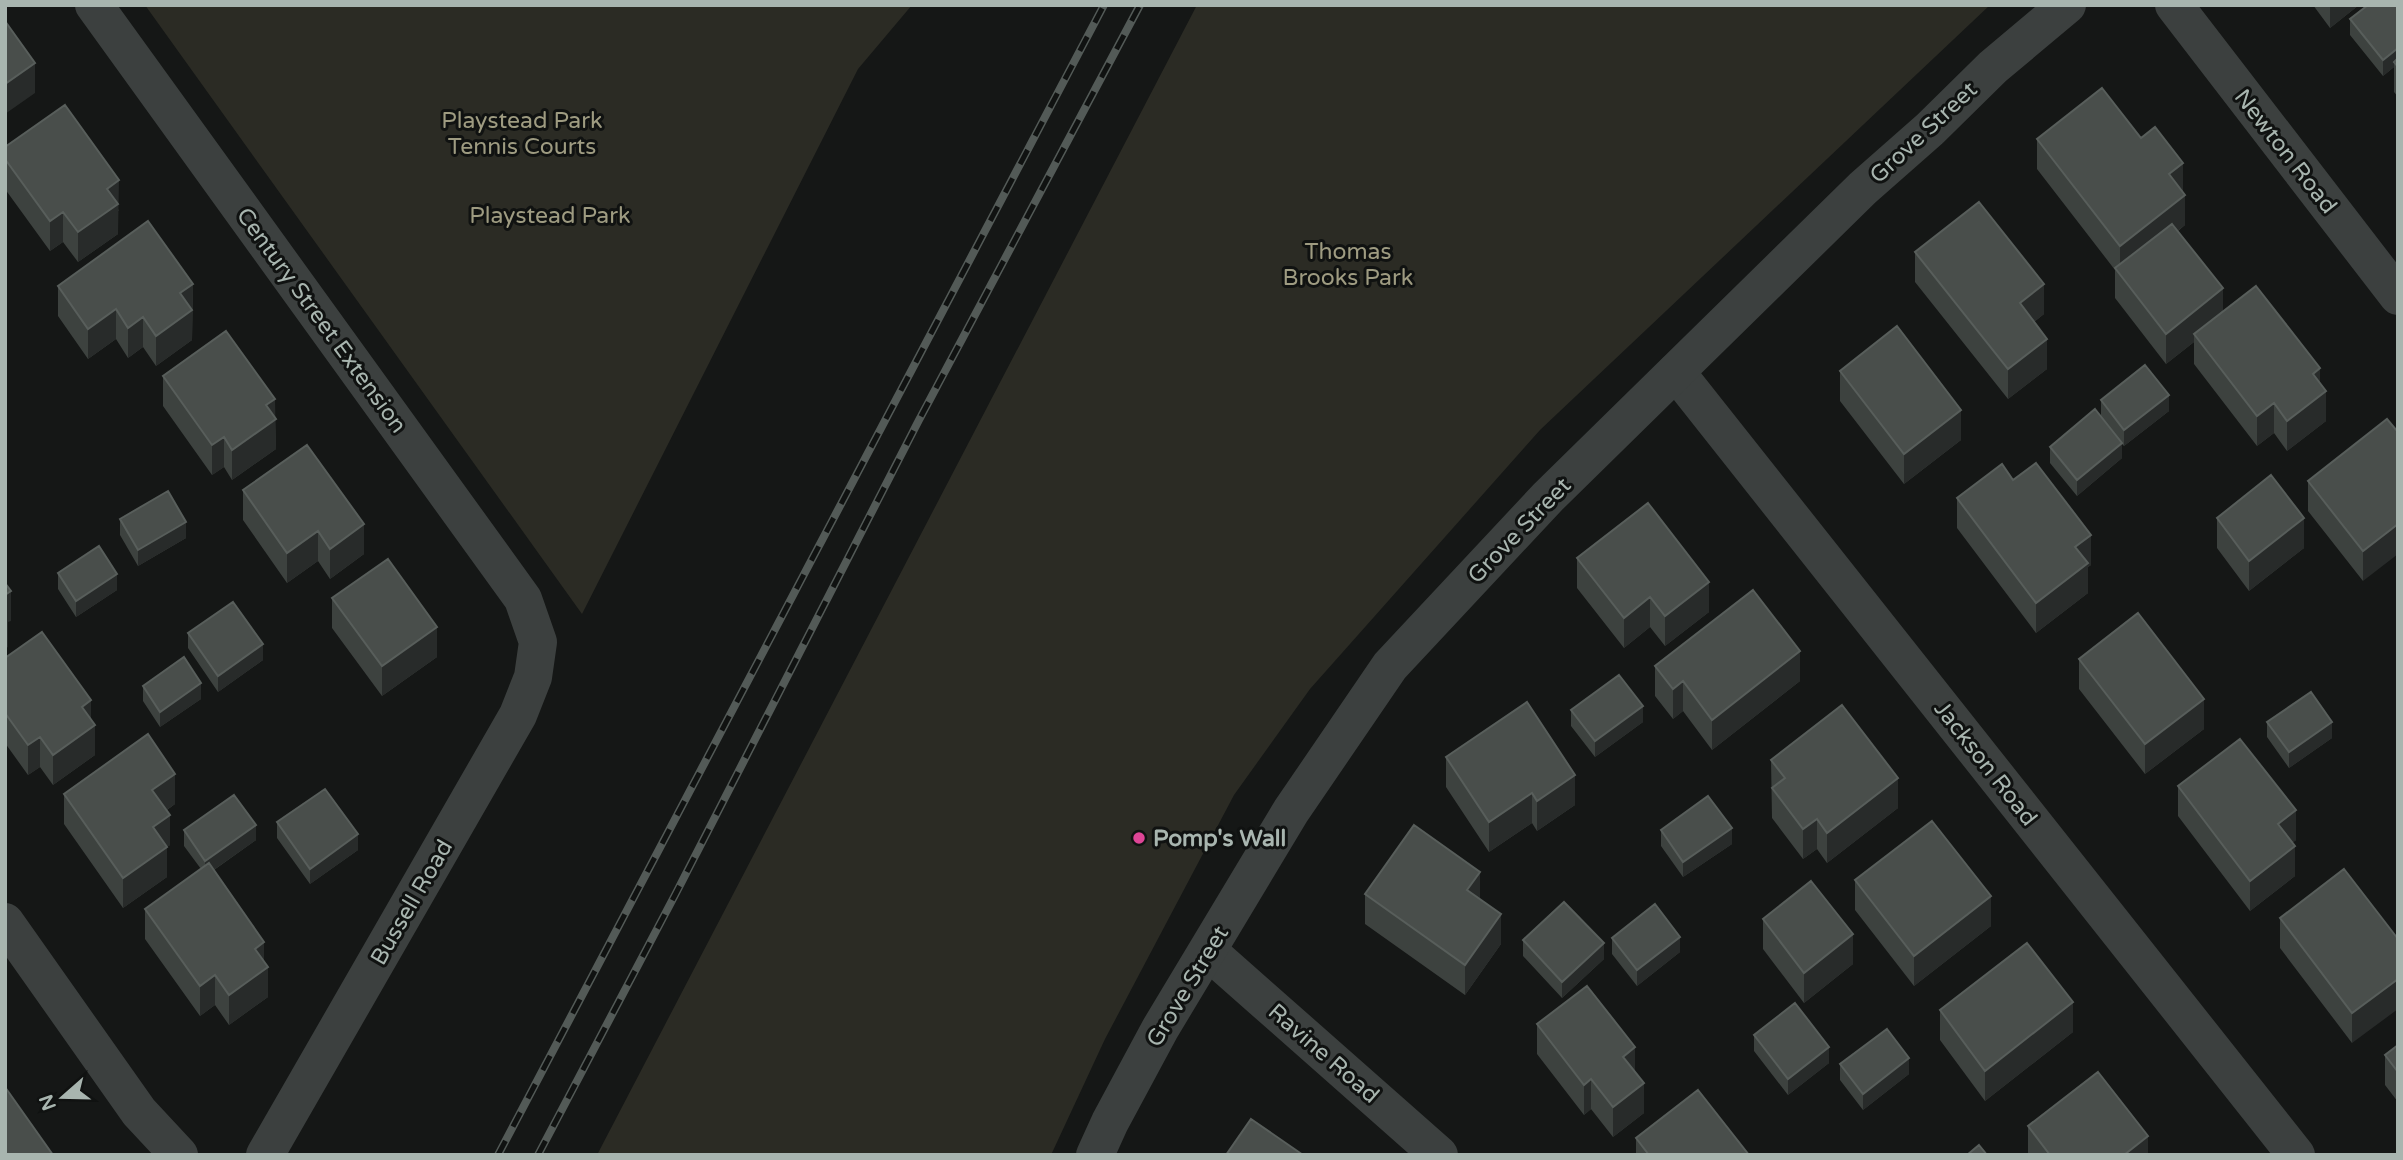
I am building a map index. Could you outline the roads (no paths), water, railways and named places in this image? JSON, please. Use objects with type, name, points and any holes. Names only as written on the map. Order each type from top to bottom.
[{"type":"street","name":"Century Street Extension","points":[[94,5],[523,599],[538,642]]},
{"type":"street","name":"Grove Street","points":[[1095,1155],[1160,1029],[1291,811],[1390,666],[1548,498],[1863,188],[1930,129],[1993,67],[2067,5]]},
{"type":"street","name":"Newton Road","points":[[2174,5],[2398,296]]},
{"type":"street","name":"Jackson Road","points":[[1676,372],[2296,1155]]},
{"type":"street","name":"Bussell Road","points":[[265,1155],[518,715],[533,677],[538,642]]},
{"type":"street","points":[[5,922],[139,1112],[179,1155]]},
{"type":"street","name":"Ravine Road","points":[[1208,951],[1440,1155]]},
{"type":"railway","points":[[498,1155],[1104,5]]},
{"type":"railway","points":[[538,1155],[919,420],[1140,5]]},
{"type":"place","name":"Pomp's Wall","points":[[1139,838]]},
{"type":"park label","name":"Playstead Park Tennis Courts","points":[[522,133]]},
{"type":"park label","name":"Playstead Park","points":[[550,215]]},
{"type":"park label","name":"Thomas Brooks Park","points":[[1348,264]]}]
